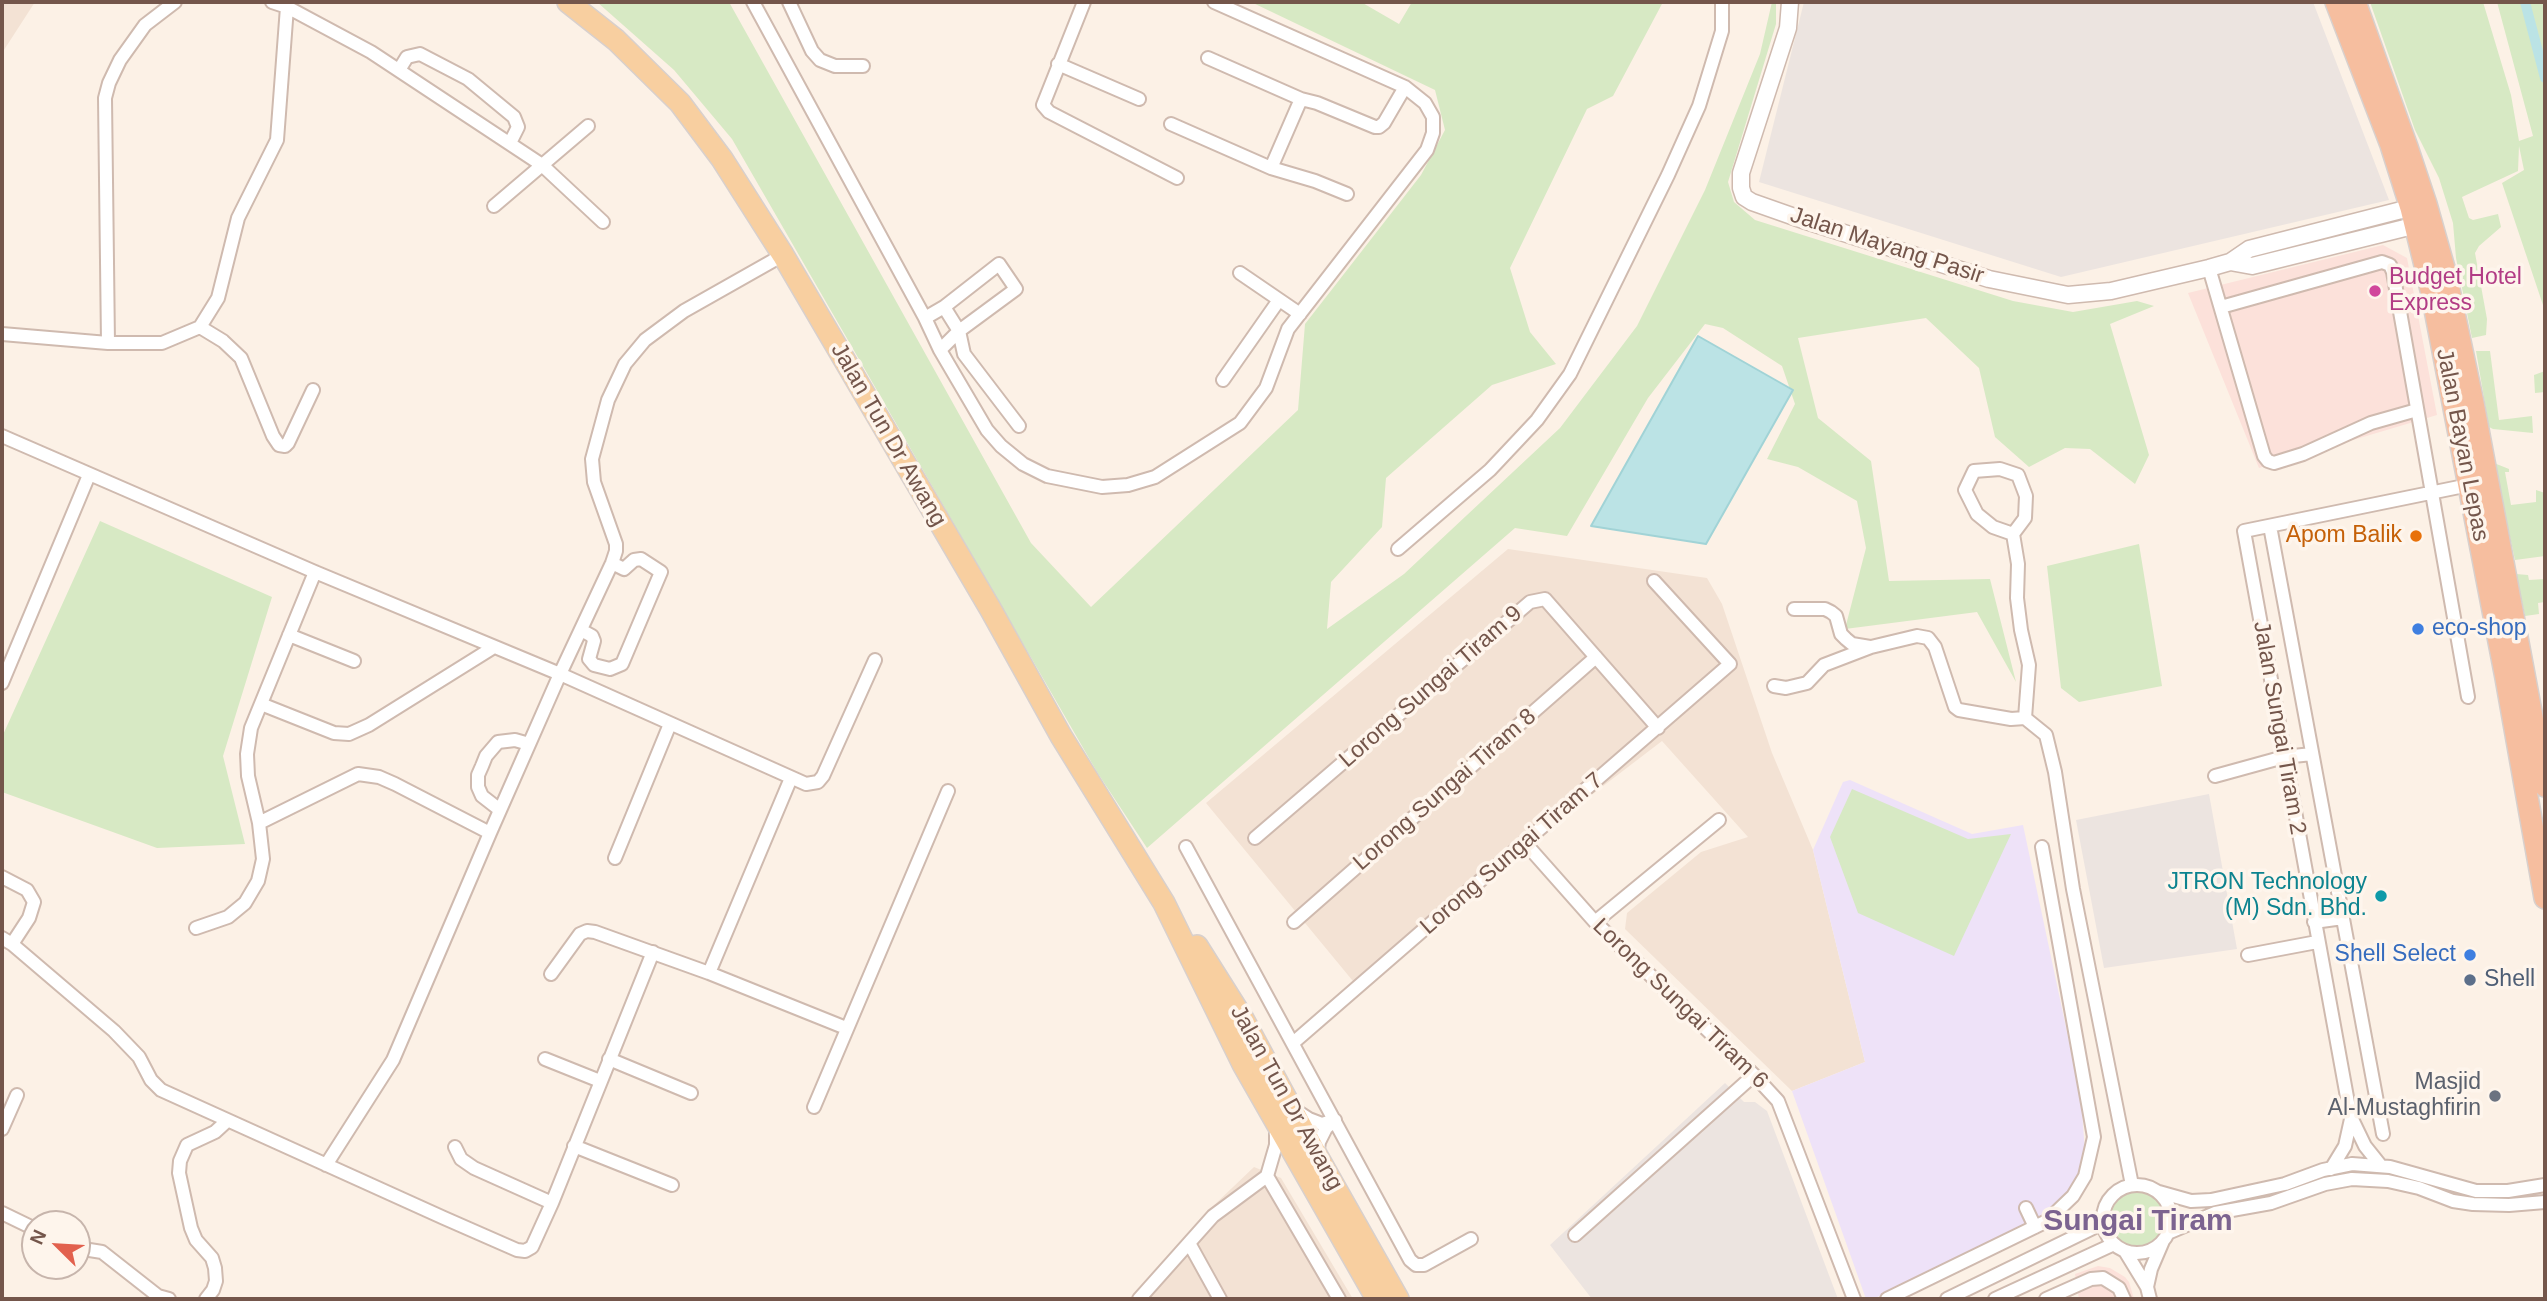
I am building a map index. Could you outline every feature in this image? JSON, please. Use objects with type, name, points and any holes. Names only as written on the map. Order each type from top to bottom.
[{"type":"highway","name":"Jalan Bayan Lepas","points":[[2336,2],[2391,145],[2446,275],[2473,403],[2545,786]]},
{"type":"highway","name":"Jalan Bayan Lepas","points":[[2355,2],[2407,147],[2545,898]]},
{"type":"highway","points":[[2407,147],[2431,193],[2442,232],[2446,275]]},
{"type":"main road","name":"Jalan Tun Dr Awang","points":[[568,2],[627,50],[680,103],[722,159],[783,255],[991,610],[1061,736],[1164,903],[1274,1121],[1308,1161],[1398,1299]]},
{"type":"main road","name":"Jalan Tun Dr Awang","points":[[1164,903],[1188,931],[1216,975],[1292,1107],[1308,1161],[1377,1299]]},
{"type":"street","points":[[108,343],[105,98],[108,83],[120,60],[139,34],[163,9],[175,2]]},
{"type":"street","points":[[272,2],[287,7],[371,52],[510,143],[542,165],[603,222]]},
{"type":"street","points":[[753,2],[940,350],[987,430],[1023,464],[1047,477],[1102,487],[1128,485],[1155,477],[1240,423],[1266,388],[1284,338],[1427,150],[1433,132],[1433,117],[1425,103],[1405,87],[1214,2]]},
{"type":"street","points":[[789,2],[812,51],[820,60],[835,66],[863,66]]},
{"type":"street","points":[[1084,2],[1044,99],[1045,109],[1177,178]]},
{"type":"street","points":[[1398,549],[1490,470],[1537,420],[1570,374],[1699,106],[1721,30],[1722,2]]},
{"type":"street","name":"Jalan Mayang Pasir","points":[[1790,2],[1787,28],[1741,173],[1744,197],[1752,202],[1989,279],[2068,295],[2111,291],[2230,262],[2249,249],[2421,215]]},
{"type":"street","points":[[2,334],[108,343],[162,343],[200,327],[218,299],[238,218],[276,140],[287,7]]},
{"type":"street","points":[[399,71],[407,57],[421,54],[468,79],[514,117],[518,127],[510,143]]},
{"type":"street","points":[[1209,58],[1301,99],[1379,127],[1405,87]]},
{"type":"street","points":[[1058,64],[1139,99]]},
{"type":"street","points":[[1271,168],[1301,99]]},
{"type":"street","points":[[1171,124],[1271,168],[1347,194]]},
{"type":"street","points":[[494,206],[588,126]]},
{"type":"street","points":[[326,1165],[393,1060],[490,832],[612,564],[615,544],[594,482],[592,459],[608,400],[625,364],[645,340],[684,311],[783,255]]},
{"type":"street","points":[[2221,307],[2382,262],[2390,265],[2468,697]]},
{"type":"street","points":[[925,318],[944,307],[999,264],[1016,289],[959,331],[940,350]]},
{"type":"street","points":[[2209,268],[2268,461],[2274,463],[2303,454],[2371,423],[2417,411]]},
{"type":"street","points":[[1240,273],[1300,314]]},
{"type":"street","points":[[1223,380],[1279,300]]},
{"type":"street","points":[[944,307],[959,331],[964,354],[1019,426]]},
{"type":"street","points":[[200,327],[223,341],[241,358],[279,446],[288,443],[313,390]]},
{"type":"street","points":[[2,452],[4,438],[560,674],[791,778],[813,784],[823,776],[875,660]]},
{"type":"street","points":[[2013,534],[1993,527],[1977,514],[1965,490],[1974,471],[2000,469],[2018,475],[2026,496],[2025,518],[2013,534],[2018,564],[2017,598],[2029,665],[2025,718]]},
{"type":"street","points":[[2,683],[89,475]]},
{"type":"street","points":[[2383,1134],[2270,526],[2469,485]]},
{"type":"street","name":"Jalan Sungai Tiram 2","points":[[2270,526],[2244,531],[2351,1119],[2345,1146],[2331,1168]]},
{"type":"street","points":[[581,630],[592,636],[594,641],[589,659],[594,665],[610,669],[622,664],[661,572],[641,559],[634,560],[624,569],[612,564]]},
{"type":"street","points":[[196,928],[228,917],[245,903],[258,881],[263,859],[259,823],[251,795],[247,754],[251,728],[315,572]]},
{"type":"street","name":"Lorong Sungai Tiram 7","points":[[1293,1043],[1730,664],[1654,581]]},
{"type":"street","name":"Lorong Sungai Tiram 9","points":[[1255,838],[1530,602],[1545,599],[1658,727]]},
{"type":"street","points":[[1794,609],[1825,609],[1836,616],[1842,634],[1852,644],[1871,647]]},
{"type":"street","points":[[289,635],[354,661]]},
{"type":"street","points":[[1774,686],[1786,688],[1807,683],[1824,665],[1871,647],[1908,636],[1928,638],[1935,648],[1955,707],[2011,719],[2025,718],[2046,735],[2055,772],[2073,890],[2132,1185]]},
{"type":"street","points":[[261,704],[334,733],[349,734],[369,725],[494,647]]},
{"type":"street","name":"Lorong Sungai Tiram 8","points":[[1294,922],[1596,657]]},
{"type":"street","points":[[615,858],[670,724]]},
{"type":"street","points":[[500,810],[482,796],[478,787],[486,756],[498,742],[515,740],[529,744]]},
{"type":"street","points":[[2215,776],[2284,757],[2312,754]]},
{"type":"street","points":[[259,823],[358,774],[395,784],[490,832]]},
{"type":"street","points":[[709,973],[791,778]]},
{"type":"street","points":[[814,1107],[947,791]]},
{"type":"street","points":[[1595,922],[1719,820]]},
{"type":"street","name":"Lorong Sungai Tiram 6","points":[[1525,843],[1595,922],[1754,1074],[1778,1101],[1854,1299]]},
{"type":"street","points":[[1186,847],[1410,1260],[1416,1265],[1424,1265],[1471,1239]]},
{"type":"street","points":[[1887,1299],[2035,1227],[2059,1212],[2085,1176],[2094,1137],[2042,847]]},
{"type":"street","points":[[2,877],[27,890],[34,902],[29,918],[7,941],[114,1031],[139,1057],[151,1080],[161,1090],[517,1250],[525,1251],[533,1247],[552,1203],[653,952]]},
{"type":"street","points":[[2314,922],[2343,918]]},
{"type":"street","points":[[551,974],[580,934],[587,931],[653,952],[846,1028]]},
{"type":"street","points":[[2248,955],[2318,942]]},
{"type":"street","points":[[545,1059],[600,1082]]},
{"type":"street","points":[[609,1059],[691,1093]]},
{"type":"street","points":[[1575,1235],[1754,1074]]},
{"type":"street","points":[[2,1129],[17,1095]]},
{"type":"street","points":[[1292,1107],[1322,1124],[1335,1120]]},
{"type":"street","points":[[2351,1119],[2365,1146],[2381,1166]]},
{"type":"street","points":[[1139,1299],[1213,1216],[1268,1171],[1276,1160],[1308,1161],[1326,1128],[1335,1120]]},
{"type":"street","points":[[206,1299],[214,1290],[215,1268],[212,1258],[195,1240],[191,1228],[179,1173],[180,1161],[187,1145],[215,1132],[227,1121]]},
{"type":"street","points":[[1274,1121],[1277,1135],[1268,1171],[1339,1299]]},
{"type":"street","points":[[574,1146],[673,1185]]},
{"type":"street","points":[[455,1147],[461,1159],[474,1168],[552,1203]]},
{"type":"street","points":[[2148,1293],[2119,1247],[2109,1238],[2103,1223],[2107,1203],[2114,1194],[2132,1185],[2146,1186],[2191,1201],[2211,1200],[2286,1184],[2331,1168],[2352,1164],[2381,1166],[2476,1191],[2508,1191],[2545,1185]]},
{"type":"street","points":[[1995,1299],[2119,1247],[2146,1252],[2166,1237],[2215,1213],[2271,1203],[2325,1184],[2351,1179],[2388,1181],[2419,1188],[2453,1201],[2473,1204],[2545,1202]]},
{"type":"street","points":[[2148,1293],[2151,1269],[2171,1222],[2166,1201],[2159,1192]]},
{"type":"street","points":[[2026,1208],[2035,1227]]},
{"type":"street","points":[[2,1213],[21,1222]]},
{"type":"street","points":[[1947,1299],[2103,1223]]},
{"type":"street","points":[[1189,1243],[1220,1299]]},
{"type":"street","points":[[91,1250],[102,1252],[159,1296],[169,1299]]},
{"type":"street","points":[[2046,1299],[2091,1279],[2103,1278],[2119,1288],[2124,1299]]},
{"type":"shaded area","points":[[2,2],[35,2],[2,53]]},
{"type":"shaded area","points":[[1804,2],[2313,2],[2389,200],[2061,277],[1759,182]]},
{"type":"shaded area","points":[[2383,245],[2407,258],[2437,415],[2259,468],[2188,293]]},
{"type":"shaded area","points":[[1508,549],[1707,578],[1722,604],[1772,753],[1813,850],[1865,1062],[1792,1091],[1625,929],[1627,913],[1701,852],[1748,837],[1662,741],[1509,858],[1357,986],[1206,803]]},
{"type":"shaded area","points":[[1850,780],[1972,834],[2023,825],[2081,1098],[2085,1152],[2076,1180],[2057,1205],[2025,1226],[1873,1299],[1866,1299],[1792,1091],[1865,1062],[1813,850],[1843,782]]},
{"type":"shaded area","points":[[2209,794],[2237,949],[2104,968],[2076,820]]},
{"type":"shaded area","points":[[1725,1083],[1744,1102],[1755,1102],[1767,1111],[1838,1299],[1592,1299],[1550,1245]]},
{"type":"shaded area","points":[[1254,1167],[1281,1178],[1353,1299],[1131,1299],[1211,1208]]},
{"type":"shaded area","points":[[2098,1266],[2110,1268],[2125,1277],[2134,1299],[2079,1299],[2075,1274]]},
{"type":"green space","points":[[597,2],[729,2],[1031,543],[1091,607],[1298,410],[1305,324],[1421,175],[1445,130],[1435,90],[1251,2],[1361,2],[1399,24],[1412,2],[1663,2],[1613,96],[1587,109],[1510,268],[1530,332],[1556,364],[1492,385],[1386,478],[1382,527],[1331,582],[1327,629],[1404,574],[1560,428],[1637,326],[1705,190],[1760,54],[1772,2],[1776,2],[1776,24],[1728,182],[1734,202],[1755,220],[2013,301],[2073,312],[2137,301],[2154,306],[2110,324],[2149,455],[2135,484],[2090,449],[2065,448],[2029,467],[1995,437],[1979,368],[1926,318],[1798,338],[1818,418],[1871,461],[1889,581],[1990,579],[2016,682],[1977,612],[1845,629],[1866,548],[1857,501],[1798,467],[1767,459],[1795,404],[1782,366],[1723,328],[1705,324],[1648,398],[1567,536],[1515,528],[1147,848],[1097,772],[732,139],[674,70]]},
{"type":"green space","points":[[2370,2],[2483,2],[2511,95],[2519,141],[2533,136],[2497,2],[2545,2],[2545,311],[2502,183],[2524,170],[2519,146],[2518,171],[2462,197],[2469,218],[2473,220],[2498,214],[2501,227],[2479,246],[2475,253],[2487,319],[2486,335],[2472,338],[2456,258],[2453,223],[2439,178],[2415,130]]},
{"type":"green space","points":[[2476,351],[2490,351],[2499,420],[2532,416],[2533,433],[2489,427]]},
{"type":"green space","points":[[2545,371],[2545,392],[2535,393],[2534,375]]},
{"type":"green space","points":[[2494,463],[2509,469],[2509,472],[2505,472],[2511,505],[2536,502],[2536,490],[2545,493],[2545,556],[2515,560]]},
{"type":"green space","points":[[100,521],[272,597],[223,756],[245,844],[157,848],[2,792],[2,737]]},
{"type":"green space","points":[[2139,544],[2162,686],[2079,702],[2061,688],[2047,566]]},
{"type":"green space","points":[[2516,574],[2528,575],[2529,580],[2545,579],[2545,602],[2538,603],[2539,614],[2525,616]]},
{"type":"green space","points":[[1852,789],[1968,839],[2011,834],[1954,956],[1858,913],[1830,837]]},
{"type":"green space","points":[[2138,1192],[2149,1194],[2158,1200],[2164,1209],[2164,1231],[2158,1240],[2149,1246],[2138,1248],[2127,1246],[2118,1240],[2112,1231],[2110,1220],[2112,1209],[2118,1200],[2127,1194]]},
{"type":"water","points":[[1698,336],[1793,390],[1706,544],[1591,526]]},
{"type":"waterway","points":[[2525,2],[2545,78]]},
{"type":"place","name":"Budget Hotel Express","points":[[2375,291]]},
{"type":"place","name":"Apom Balik","points":[[2416,536]]},
{"type":"place","name":"eco-shop","points":[[2418,629]]},
{"type":"place","name":"JTRON Technology (M) Sdn. Bhd.","points":[[2381,896]]},
{"type":"place","name":"Shell Select","points":[[2470,955]]},
{"type":"place","name":"Shell","points":[[2470,980]]},
{"type":"place","name":"Masjid Al-Mustaghfirin","points":[[2495,1096]]},
{"type":"district","name":"Sungai Tiram","points":[[2138,1222]]}]
